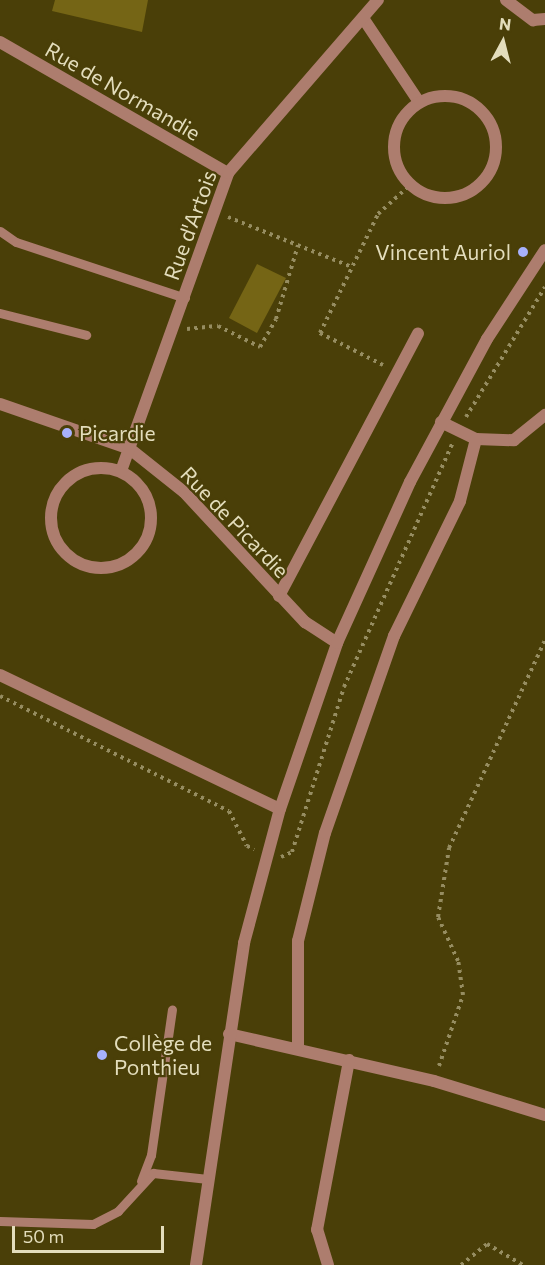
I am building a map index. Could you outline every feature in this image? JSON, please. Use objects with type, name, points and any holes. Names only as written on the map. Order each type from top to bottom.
[{"type":"street","name":"Rue d'Artois","points":[[121,471],[174,330],[213,211],[228,173],[378,0]]},
{"type":"street","points":[[506,0],[533,20],[545,19]]},
{"type":"street","points":[[363,18],[419,102]]},
{"type":"street","name":"Rue de Normandie","points":[[0,42],[228,173]]},
{"type":"street","points":[[454,97],[471,103],[489,122],[496,147],[494,164],[471,191],[439,198],[410,185],[400,173],[393,141],[407,112],[419,102],[454,97]]},
{"type":"street","points":[[196,1265],[244,943],[280,808],[338,643],[441,422],[545,250]]},
{"type":"street","name":"Rue de Picardie","points":[[279,596],[418,333]]},
{"type":"street","name":"Rue de Picardie","points":[[0,405],[130,449],[184,492],[279,596],[338,643]]},
{"type":"street","points":[[441,422],[476,439],[514,440],[545,415]]},
{"type":"street","points":[[297,1049],[298,941],[325,833],[394,636],[460,501],[476,439]]},
{"type":"street","points":[[97,468],[121,471],[146,494],[152,526],[146,542],[129,560],[106,568],[89,567],[62,549],[53,535],[53,502],[73,476],[97,468]]},
{"type":"street","points":[[0,675],[280,808]]},
{"type":"street","points":[[229,1034],[434,1081],[545,1115]]},
{"type":"street","points":[[328,1265],[317,1230],[349,1060]]},
{"type":"lane","points":[[0,231],[16,242],[185,298]]},
{"type":"lane","points":[[0,313],[86,335]]},
{"type":"lane","points":[[0,1221],[93,1224],[118,1211],[141,1181],[151,1155],[172,1010]]},
{"type":"lane","points":[[141,1181],[171,1172],[208,1179]]},
{"type":"path","points":[[397,372],[320,333],[378,214],[410,185]]},
{"type":"path","points":[[213,211],[352,267]]},
{"type":"path","points":[[174,330],[218,326],[260,347],[276,319],[298,245]]},
{"type":"path","points":[[434,1081],[463,995],[458,961],[438,917],[449,848],[545,640]]},
{"type":"path","points":[[461,1265],[487,1244],[523,1265]]},
{"type":"shaded area","points":[[55,0],[148,0],[142,32],[52,11]]},
{"type":"shaded area","points":[[257,264],[286,278],[257,333],[229,318]]},
{"type":"place","name":"Vincent Auriol","points":[[523,252]]},
{"type":"place","name":"Picardie","points":[[67,433]]},
{"type":"place","name":"Collège de Ponthieu","points":[[102,1055]]}]
